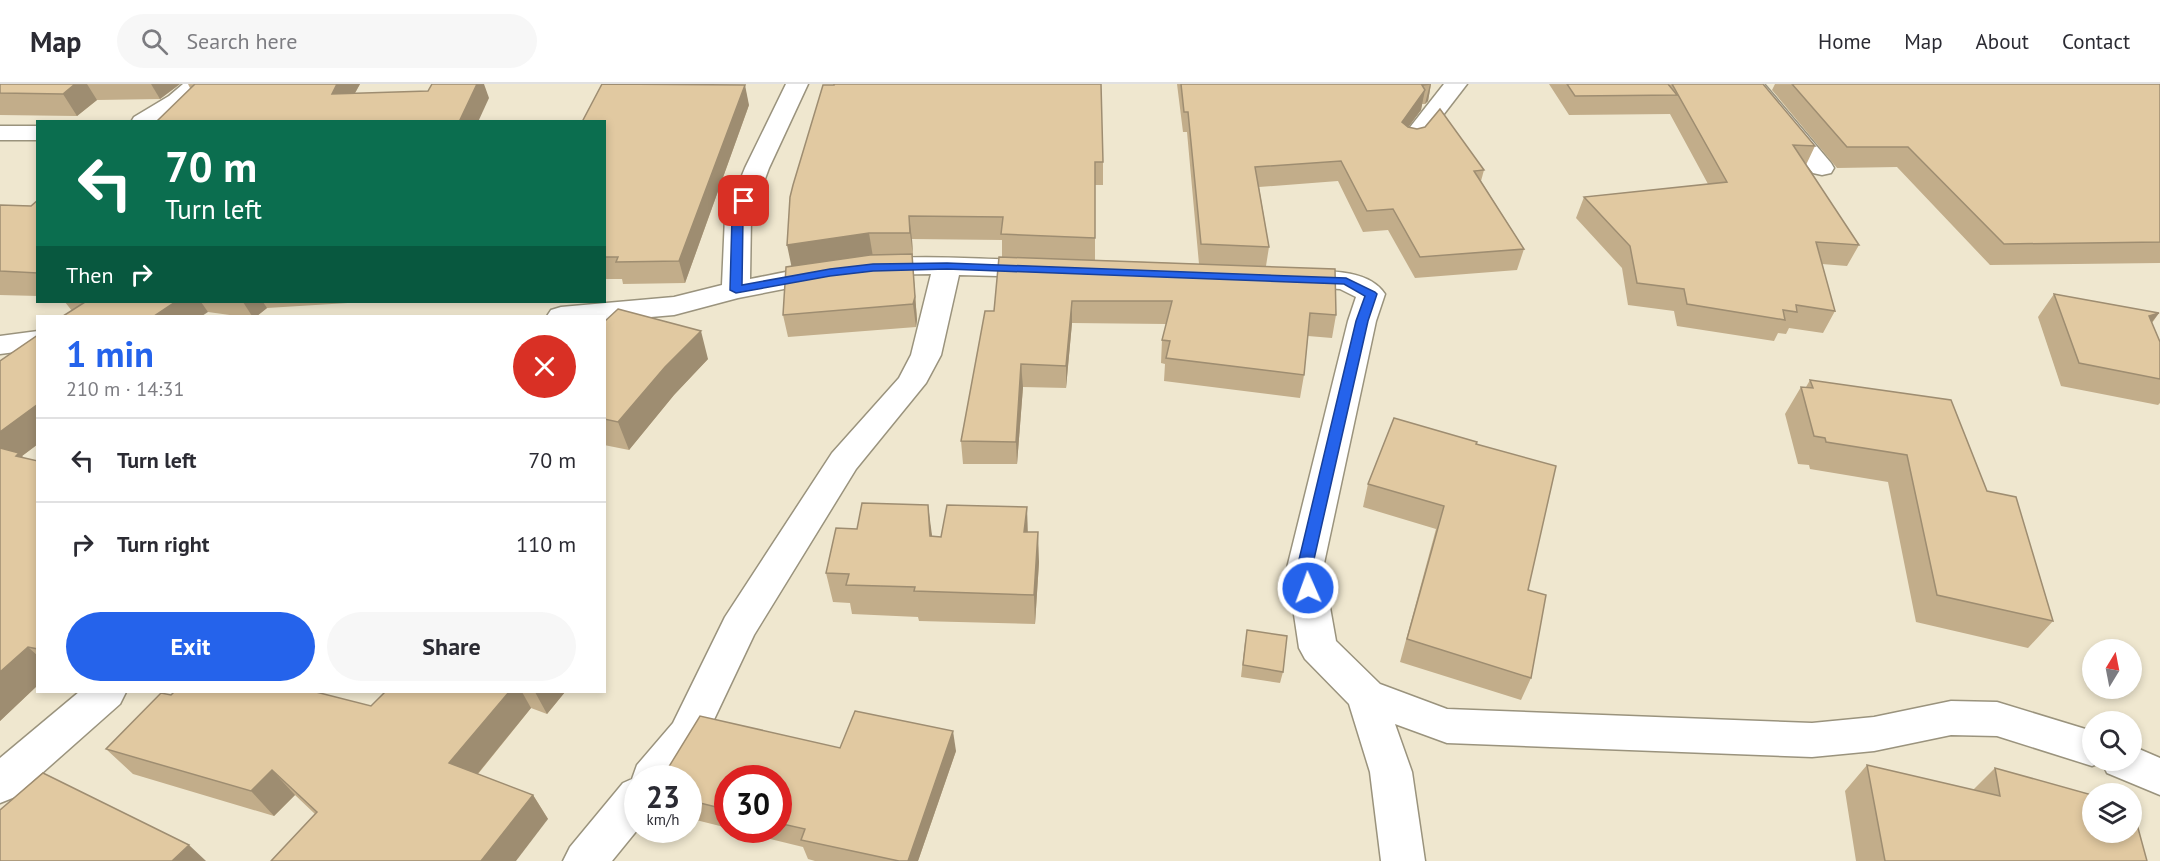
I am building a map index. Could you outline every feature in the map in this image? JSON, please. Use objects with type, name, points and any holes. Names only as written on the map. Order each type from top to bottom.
[{"type":"street","points":[[145,120],[177,101],[196,84]]},
{"type":"street","points":[[736,290],[738,217],[757,168],[797,84]]},
{"type":"street","points":[[1412,140],[1456,84]]},
{"type":"street","points":[[1752,84],[1822,168]]},
{"type":"street","points":[[0,133],[36,133]]},
{"type":"street","points":[[663,765],[687,735],[738,628],[844,461],[912,383],[926,355],[947,266]]},
{"type":"street","points":[[572,315],[674,306],[736,290],[830,272],[873,267],[947,266],[1064,270]]},
{"type":"street","points":[[1262,277],[1346,281],[1371,294],[1362,321],[1305,568],[1318,648],[1366,696],[1447,726],[1812,740],[1874,734],[1951,718],[1997,719],[2082,745]]},
{"type":"street","points":[[0,345],[36,340]]},
{"type":"street","points":[[0,784],[105,693]]},
{"type":"street","points":[[1366,696],[1391,772],[1403,861]]},
{"type":"street","points":[[2142,769],[2160,777]]},
{"type":"street","points":[[585,861],[624,813]]},
{"type":"building","points":[[0,84],[75,84],[63,94],[0,93]]},
{"type":"building","points":[[195,84],[337,84],[332,94],[428,91],[432,84],[477,84],[460,120],[158,120]]},
{"type":"building","points":[[602,84],[745,85],[679,261],[616,262],[618,257],[606,257],[606,120],[583,120]]},
{"type":"building","points":[[1101,84],[1103,162],[1095,162],[1095,238],[1001,234],[1003,217],[909,216],[910,233],[869,233],[787,245],[793,185],[823,85]]},
{"type":"building","points":[[1181,84],[1430,84],[1422,85],[1425,90],[1402,122],[1408,127],[1417,129],[1425,127],[1440,109],[1484,170],[1474,171],[1524,249],[1420,257],[1393,209],[1367,211],[1341,161],[1255,167],[1269,247],[1201,244],[1188,112],[1184,112]]},
{"type":"building","points":[[1567,84],[1668,84],[1677,95],[1575,96]]},
{"type":"building","points":[[1672,84],[1763,84],[1815,146],[1793,145],[1859,245],[1816,242],[1835,311],[1796,305],[1797,312],[1783,310],[1785,320],[1687,304],[1684,289],[1637,283],[1630,246],[1584,197],[1727,182]]},
{"type":"building","points":[[1792,84],[2160,84],[2160,242],[2004,244],[1908,147],[1847,147]]},
{"type":"building","points":[[36,202],[36,273],[0,271],[0,205],[31,206]]},
{"type":"building","points":[[912,254],[915,297],[913,304],[783,315],[786,267],[870,255]]},
{"type":"building","points":[[999,257],[1335,269],[1336,315],[1310,313],[1304,375],[1166,358],[1170,341],[1162,340],[1172,301],[1072,301],[1066,366],[1021,364],[1016,442],[961,441],[985,311],[994,311]]},
{"type":"building","points":[[2054,294],[2159,313],[2149,316],[2160,342],[2160,379],[2079,363]]},
{"type":"building","points":[[83,303],[174,303],[156,315],[65,315]]},
{"type":"building","points":[[618,309],[701,331],[665,367],[618,422],[606,419],[606,320]]},
{"type":"building","points":[[36,336],[36,405],[0,432],[0,361]]},
{"type":"building","points":[[1810,380],[1951,400],[1987,491],[2016,497],[2053,621],[1937,595],[1907,455],[1826,442],[1825,438],[1814,436],[1801,387],[1813,388]]},
{"type":"building","points":[[1394,418],[1556,466],[1528,590],[1546,595],[1531,678],[1407,639],[1444,506],[1368,484]]},
{"type":"building","points":[[0,448],[19,453],[16,456],[36,461],[36,649],[28,647],[0,672]]},
{"type":"building","points":[[862,503],[928,505],[930,536],[941,537],[947,505],[1027,507],[1024,532],[1038,532],[1034,595],[914,591],[915,587],[846,585],[849,574],[826,573],[836,528],[857,529]]},
{"type":"building","points":[[1247,630],[1287,636],[1283,672],[1243,665]]},
{"type":"building","points":[[161,693],[171,695],[173,693],[320,693],[371,706],[384,693],[508,693],[449,763],[533,795],[481,861],[271,861],[317,812],[272,770],[251,791],[106,749]]},
{"type":"building","points":[[855,711],[953,731],[908,861],[801,840],[805,829],[792,826],[792,765],[714,765],[714,806],[702,804],[702,765],[670,765],[700,716],[840,748]]},
{"type":"building","points":[[1867,765],[2000,796],[1995,768],[2082,792],[2082,843],[2142,843],[2147,861],[1885,861]]},
{"type":"building","points":[[43,773],[189,845],[172,861],[0,861],[0,810]]},
{"type":"route","points":[[744,201],[738,217],[736,290],[830,272],[873,267],[947,266],[1346,281],[1371,294],[1362,321],[1305,568],[1308,588]]}]
